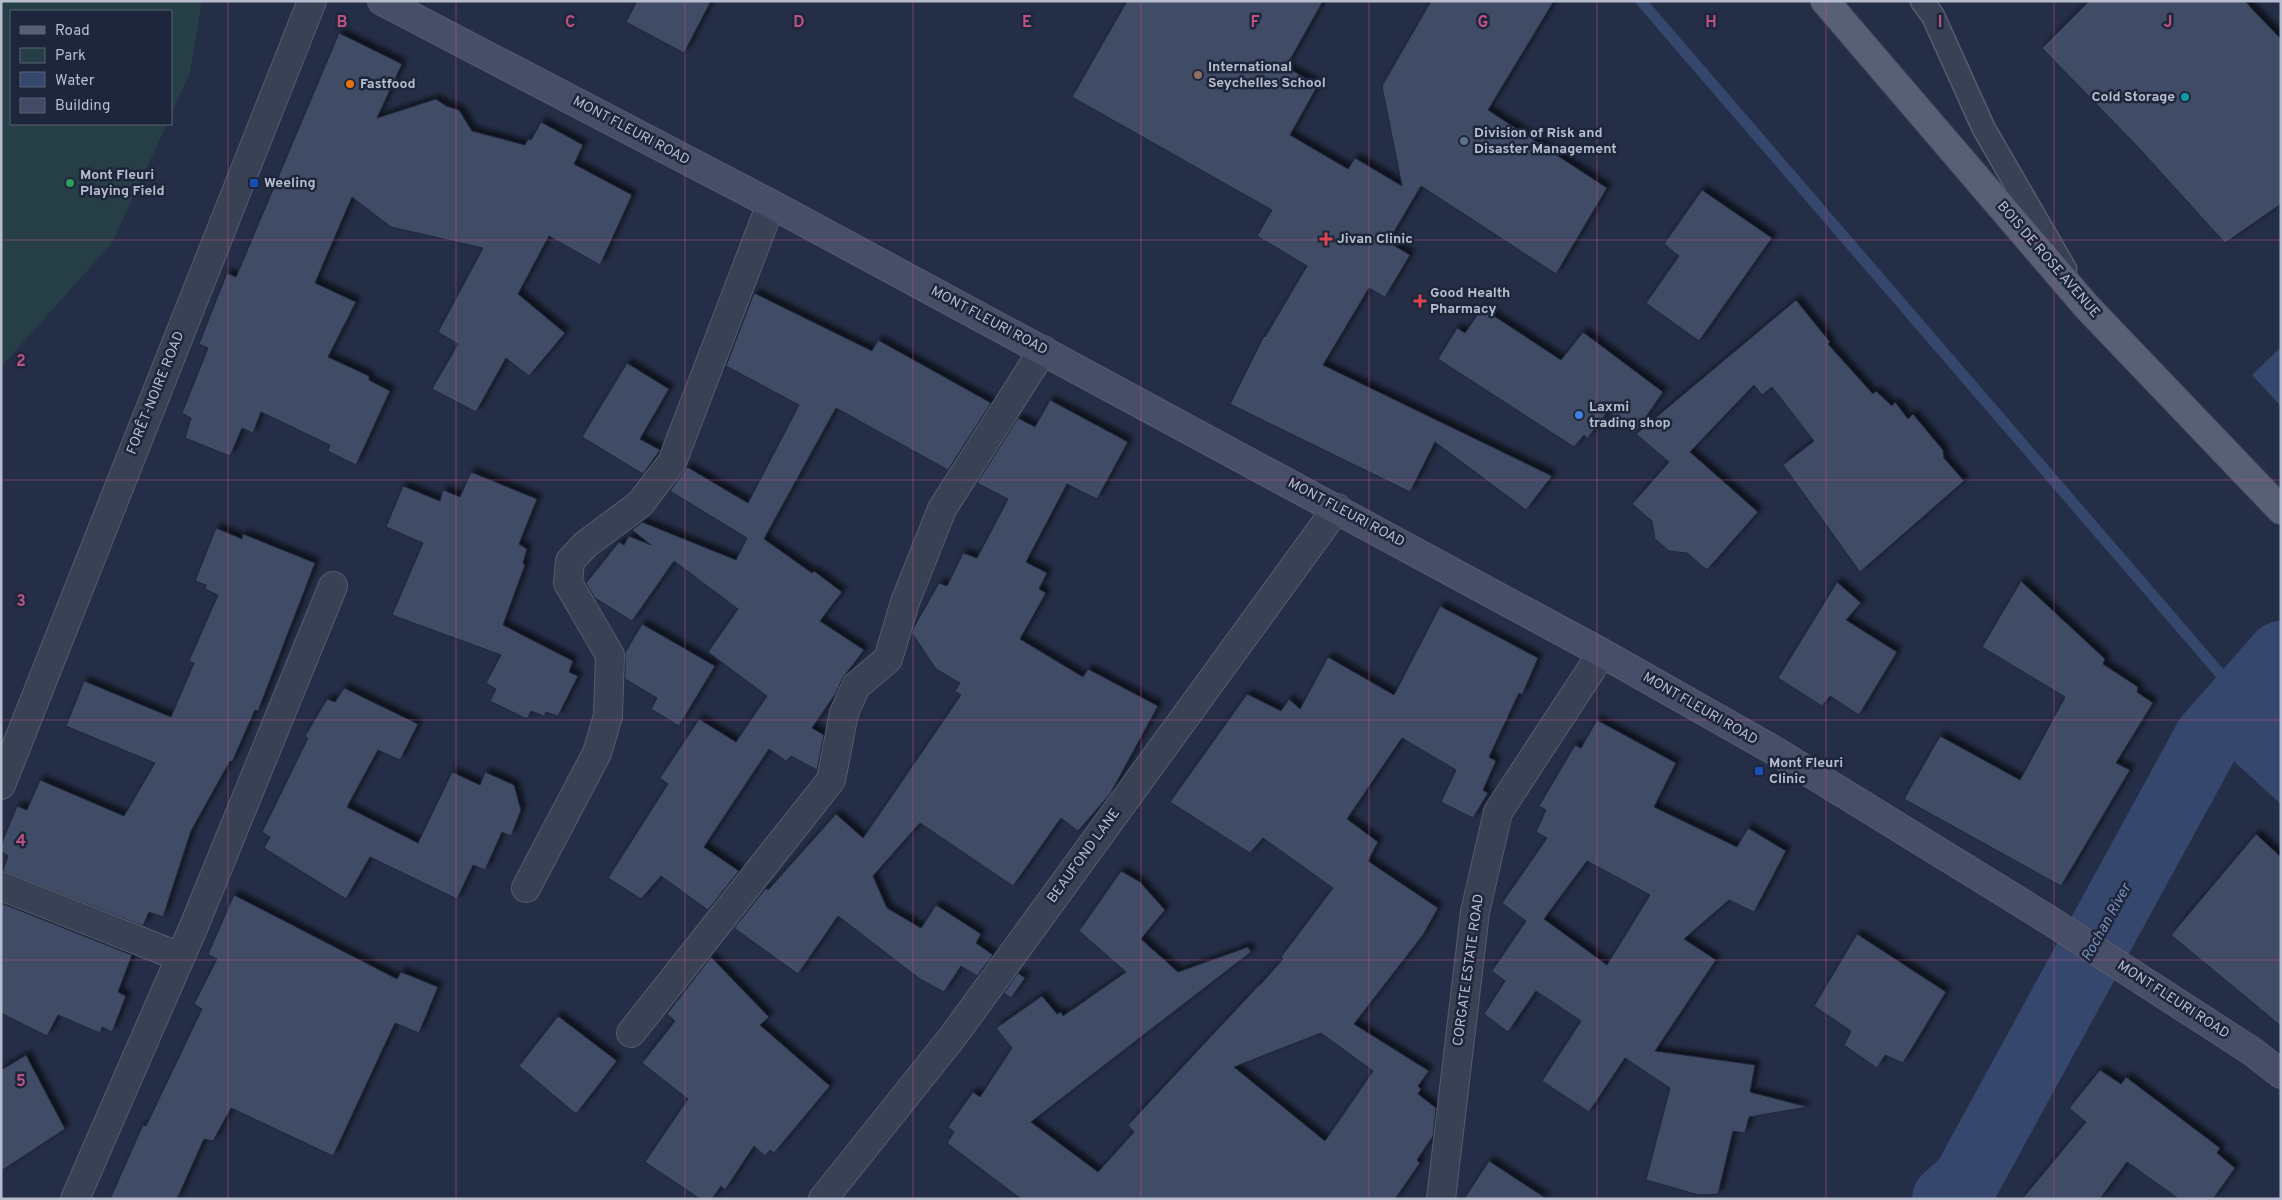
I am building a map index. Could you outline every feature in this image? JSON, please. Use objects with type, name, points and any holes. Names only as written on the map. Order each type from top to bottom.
[{"type":"main road","name":"MONT FLEURI ROAD","points":[[382,1],[770,204],[1337,508],[1602,653],[1775,752],[2049,920],[2253,1052],[2281,1074]]},
{"type":"main road","name":"BOIS DE ROSE AVENUE","points":[[1825,1],[2087,307],[2281,510]]},
{"type":"street","name":"FORÊT-NOIRE ROAD","points":[[1,785],[312,1]]},
{"type":"street","points":[[526,888],[597,753],[608,716],[610,655],[568,583],[570,561],[586,544],[640,504],[672,462],[770,204]]},
{"type":"street","points":[[631,1033],[831,780],[844,713],[856,686],[888,659],[905,602],[942,509],[1043,350]]},
{"type":"street","name":"BEAUFOND LANE","points":[[823,1199],[960,1027],[1337,508]]},
{"type":"street","points":[[75,1199],[180,957],[333,586]]},
{"type":"street","name":"CORGATE ESTATE ROAD","points":[[1441,1199],[1475,912],[1498,812],[1602,653]]},
{"type":"street","points":[[1,886],[180,957]]},
{"type":"lane","points":[[1932,6],[1984,130],[2087,307]]},
{"type":"green space","name":"Mont Fleuri Playing Field","points":[[1,1],[202,1],[190,73],[172,112],[172,10],[10,10],[10,125],[167,125],[112,243],[1,367]]},
{"type":"water","points":[[2281,347],[2281,406],[2252,375]]},
{"type":"water","points":[[2281,662],[2281,804],[2208,738]]},
{"type":"building","points":[[637,1],[711,1],[684,53],[626,22]]},
{"type":"building","points":[[1127,1],[1323,1],[1286,67],[1318,85],[1290,135],[1348,169],[1355,158],[1402,186],[1382,86],[1431,1],[1554,1],[1488,110],[1607,188],[1556,274],[1421,186],[1388,242],[1410,255],[1385,297],[1369,288],[1323,365],[1552,476],[1526,510],[1435,442],[1410,492],[1230,404],[1264,336],[1307,266],[1257,236],[1272,210],[1072,97]]},
{"type":"building","name":"Cold Storage","points":[[2089,1],[2245,1],[2281,39],[2281,204],[2225,243],[2137,146],[2042,48]]},
{"type":"building","points":[[339,33],[402,64],[377,118],[436,99],[446,106],[459,110],[472,131],[525,145],[528,139],[531,140],[541,122],[583,145],[574,164],[632,195],[600,265],[549,236],[518,294],[565,333],[529,376],[506,358],[476,412],[432,389],[458,344],[438,332],[483,248],[391,227],[352,197],[315,283],[356,302],[328,357],[369,376],[369,380],[390,391],[356,465],[328,451],[330,445],[261,412],[253,433],[242,428],[230,456],[185,438],[191,418],[182,413],[208,348],[199,344],[227,273],[236,277]]},
{"type":"building","points":[[1702,190],[1772,238],[1699,341],[1646,303],[1679,256],[1664,244]]},
{"type":"building","points":[[754,293],[872,351],[878,340],[991,403],[948,470],[836,408],[764,539],[812,573],[814,571],[842,592],[820,621],[864,650],[842,679],[836,693],[812,728],[824,735],[817,770],[791,756],[786,761],[769,749],[704,847],[739,871],[708,910],[661,876],[641,899],[608,878],[668,784],[660,778],[699,719],[736,742],[767,696],[708,652],[738,609],[674,561],[632,621],[595,598],[586,583],[619,542],[624,545],[629,536],[651,545],[632,530],[642,522],[736,560],[747,538],[670,491],[687,467],[748,503],[799,405],[726,366]]},
{"type":"building","points":[[1796,300],[1830,342],[1828,344],[1873,394],[1876,391],[1892,406],[1895,402],[1908,419],[1913,414],[1943,450],[1944,458],[1964,481],[1860,572],[1783,465],[1814,441],[1772,387],[1762,395],[1754,385],[1690,452],[1758,512],[1707,570],[1687,553],[1669,551],[1655,539],[1652,521],[1632,504],[1669,462],[1636,434]]},
{"type":"building","points":[[1482,308],[1561,360],[1583,332],[1663,392],[1635,433],[1608,411],[1587,439],[1584,435],[1574,447],[1438,359],[1457,328],[1465,333]]},
{"type":"building","points":[[627,363],[669,389],[640,439],[660,450],[643,474],[582,437]]},
{"type":"building","points":[[1050,400],[1128,442],[1097,499],[1067,484],[1026,562],[1047,573],[1039,589],[1046,593],[1020,639],[1083,677],[1088,669],[1158,706],[1110,794],[1078,831],[1061,818],[1013,886],[920,823],[873,876],[887,908],[921,928],[936,905],[981,934],[976,943],[993,955],[977,976],[961,966],[944,992],[920,979],[838,916],[798,974],[734,928],[766,888],[768,890],[836,814],[863,838],[961,695],[955,691],[960,683],[936,669],[912,633],[939,583],[947,586],[963,553],[977,558],[1008,499],[977,483],[1018,418],[1035,427]]},
{"type":"building","points":[[471,472],[537,499],[519,544],[527,549],[523,563],[525,565],[503,625],[573,661],[569,672],[578,676],[558,716],[546,712],[544,716],[531,711],[527,719],[490,701],[496,689],[486,683],[501,655],[392,615],[423,543],[386,527],[403,486],[440,501],[443,490],[460,497]]},
{"type":"building","points":[[216,528],[242,539],[243,534],[315,563],[258,711],[255,710],[232,762],[230,761],[191,831],[163,917],[149,912],[143,926],[3,871],[8,856],[1,851],[1,845],[17,806],[27,810],[40,780],[124,816],[155,763],[66,726],[84,681],[171,717],[194,663],[189,661],[218,595],[205,589],[206,585],[195,581]]},
{"type":"building","points":[[2021,581],[2105,659],[2103,664],[2138,687],[2137,692],[2153,703],[2116,763],[2130,770],[2061,886],[1904,799],[1940,736],[2020,780],[2065,697],[1982,647]]},
{"type":"building","points":[[1837,582],[1861,603],[1846,620],[1897,652],[1859,715],[1830,696],[1822,706],[1778,678]]},
{"type":"building","points":[[1440,606],[1538,658],[1522,695],[1519,693],[1489,757],[1496,761],[1483,790],[1488,793],[1473,818],[1441,802],[1456,770],[1402,738],[1347,819],[1378,842],[1368,861],[1438,908],[1423,935],[1354,1024],[1429,1071],[1418,1086],[1421,1089],[1418,1094],[1436,1108],[1433,1136],[1417,1160],[1420,1163],[1395,1199],[1021,1199],[947,1143],[954,1132],[948,1127],[973,1092],[980,1097],[1012,1048],[996,1028],[1042,996],[1057,1014],[1061,1012],[1063,1016],[1126,972],[1079,931],[1121,871],[1140,882],[1165,910],[1141,939],[1178,972],[1248,947],[1251,952],[1031,1122],[1098,1172],[1134,1132],[1128,1125],[1283,959],[1281,957],[1333,888],[1263,838],[1250,853],[1170,802],[1247,694],[1281,711],[1289,699],[1300,709],[1328,657],[1394,695]],"holes":[[[1321,1033],[1373,1071],[1325,1141],[1234,1067]]]},
{"type":"building","points":[[642,624],[715,666],[679,726],[651,709],[657,698],[625,679],[625,653]]},
{"type":"building","points":[[344,688],[418,724],[400,760],[378,750],[347,807],[418,843],[452,772],[480,785],[485,772],[514,785],[521,810],[511,836],[502,832],[485,870],[473,865],[457,899],[370,857],[346,899],[264,848],[270,837],[262,832],[308,738],[305,736],[327,699],[335,702]]},
{"type":"building","points":[[1597,720],[1676,763],[1654,807],[1737,847],[1748,828],[1786,851],[1754,912],[1729,900],[1684,939],[1716,960],[1655,1051],[1755,1065],[1750,1092],[1808,1107],[1749,1117],[1745,1133],[1733,1131],[1718,1194],[1699,1195],[1646,1180],[1670,1088],[1625,1058],[1589,1112],[1542,1081],[1581,1021],[1536,991],[1508,1032],[1484,1014],[1505,981],[1492,971],[1526,921],[1502,903],[1547,838],[1536,832],[1546,810],[1539,806],[1575,745],[1581,748]],"holes":[[[1587,861],[1650,895],[1607,965],[1544,919]]]},
{"type":"building","points":[[2256,834],[2281,857],[2281,1026],[2171,935]]},
{"type":"building","points":[[234,895],[397,979],[401,972],[438,987],[419,1033],[395,1023],[333,1156],[231,1108],[213,1141],[204,1139],[177,1199],[110,1199],[143,1125],[146,1126],[202,1009],[194,1004],[217,959],[208,954]]},
{"type":"building","points":[[1,903],[132,955],[118,992],[126,996],[112,1032],[102,1027],[100,1033],[58,1015],[47,1036],[1,1013]]},
{"type":"building","points":[[1857,934],[1946,992],[1903,1063],[1885,1055],[1877,1068],[1844,1045],[1851,1031],[1814,1006]]},
{"type":"building","points":[[711,957],[769,1017],[760,1025],[830,1086],[774,1153],[770,1150],[765,1156],[754,1146],[725,1190],[721,1186],[712,1199],[700,1199],[645,1162],[688,1099],[642,1063],[675,1021],[667,1014]]},
{"type":"building","points":[[1018,973],[1025,978],[1011,998],[1004,993]]},
{"type":"building","points":[[558,1016],[617,1061],[576,1114],[519,1066]]},
{"type":"building","points":[[26,1055],[65,1129],[1,1171],[1,1070]]},
{"type":"building","points":[[2100,1070],[2121,1084],[2126,1077],[2220,1148],[2217,1153],[2235,1168],[2213,1199],[2179,1199],[2127,1162],[2100,1199],[2022,1199],[2086,1122],[2069,1108]]},
{"type":"building","points":[[1489,1161],[1547,1199],[1464,1199]]},
{"type":"waterway","points":[[1641,1],[2242,699]]},
{"type":"waterway","name":"Rochan River","points":[[1946,1199],[1966,1181],[2208,738],[2281,655]]},
{"type":"place","name":"International Seychelles School","points":[[1198,75]]},
{"type":"place","name":"Fastfood","points":[[350,84]]},
{"type":"place","name":"Cold Storage","points":[[2185,97]]},
{"type":"place","name":"Division of Risk and Disaster Management","points":[[1464,141]]},
{"type":"place","name":"Mont Fleuri Playing Field","points":[[70,183]]},
{"type":"place","name":"Weeling","points":[[254,183]]},
{"type":"place","name":"Jivan Clinic","points":[[1326,239]]},
{"type":"place","name":"Good Health Pharmacy","points":[[1420,301]]},
{"type":"place","name":"Laxmi trading shop","points":[[1579,415]]},
{"type":"place","name":"Mont Fleuri Clinic","points":[[1759,771]]}]
